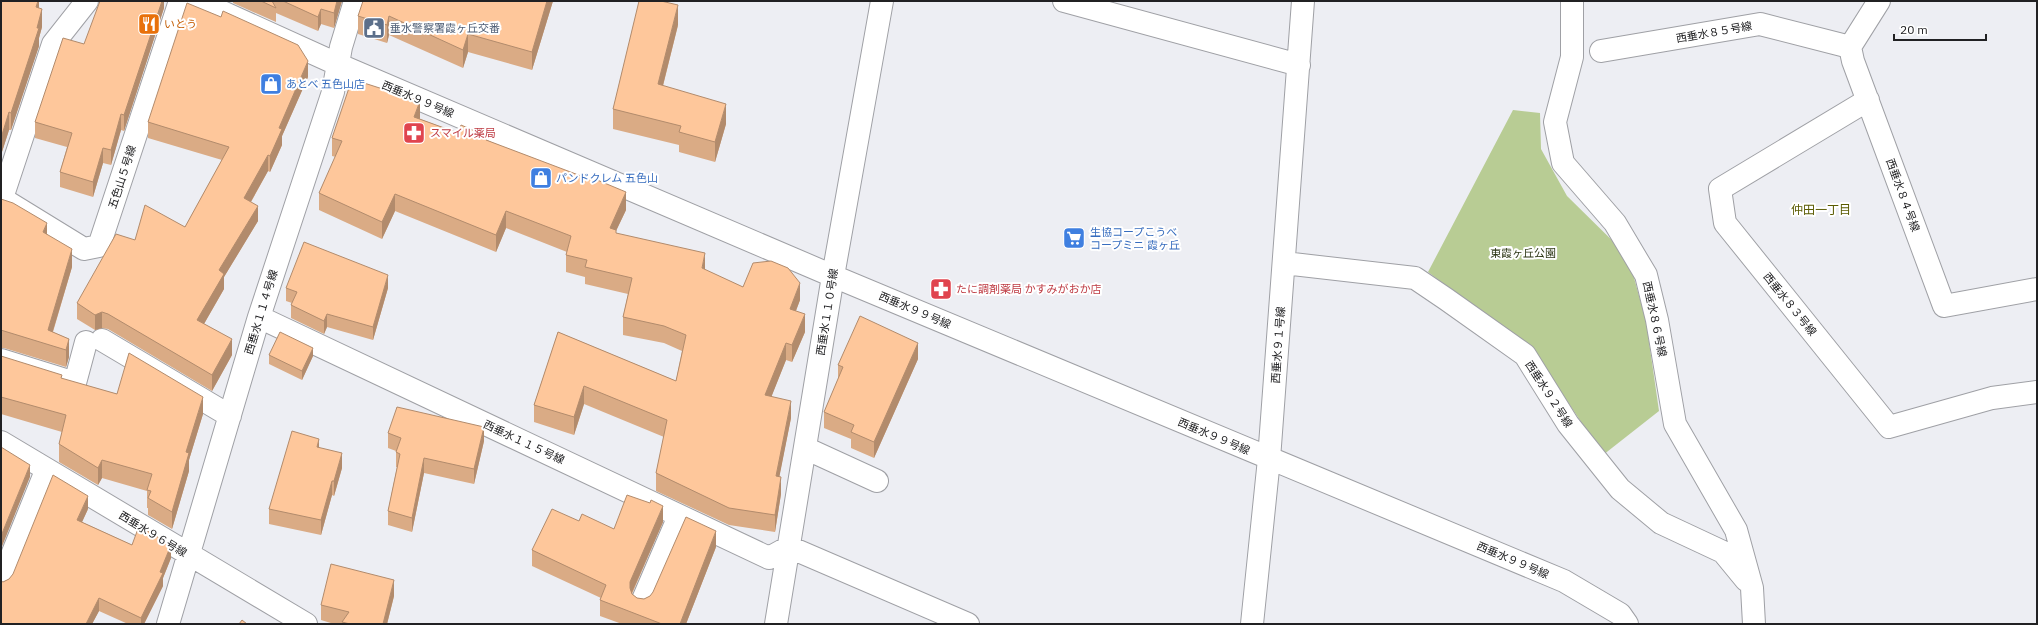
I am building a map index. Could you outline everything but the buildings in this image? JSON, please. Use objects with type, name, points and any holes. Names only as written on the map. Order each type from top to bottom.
[{"type":"street","points":[[2,198],[53,44],[87,1]]},
{"type":"street","name":"五色山５号線","points":[[2,198],[84,250],[98,246],[180,1]]},
{"type":"street","name":"西垂水９９号線","points":[[198,1],[337,64],[833,276],[1564,581],[1620,614],[1627,624]]},
{"type":"street","name":"西垂水１１４号線","points":[[168,624],[259,317],[333,92],[337,64],[355,1]]},
{"type":"street","name":"西垂水１１０号線","points":[[776,624],[833,276],[882,1]]},
{"type":"street","points":[[1064,1],[1299,66]]},
{"type":"street","name":"西垂水９１号線","points":[[1252,624],[1269,459],[1303,1]]},
{"type":"street","name":"西垂水８６号線","points":[[1572,1],[1572,56],[1555,122],[1563,164],[1615,223],[1646,275],[1657,320],[1675,424],[1736,530],[1752,588],[1754,624]]},
{"type":"street","points":[[1850,47],[1879,1]]},
{"type":"street","name":"西垂水８５号線","points":[[1601,51],[1760,24],[1850,47]]},
{"type":"street","name":"西垂水８４号線","points":[[1850,47],[1852,61],[1868,100],[1944,306],[2037,289]]},
{"type":"street","name":"西垂水８３号線","points":[[1868,100],[1720,189],[1725,223],[1889,427],[1992,398],[2037,392]]},
{"type":"street","name":"西垂水９２号線","points":[[1284,263],[1415,278],[1446,299],[1524,355],[1568,424],[1620,489],[1662,523],[1723,552],[1752,588]]},
{"type":"street","name":"西垂水１１５号線","points":[[259,317],[769,558],[789,547]]},
{"type":"street","points":[[1,360],[75,383],[94,341],[230,416]]},
{"type":"street","name":"西垂水９６号線","points":[[1,442],[46,471],[306,624]]},
{"type":"street","points":[[805,448],[877,481]]},
{"type":"street","points":[[1,582],[46,471]]},
{"type":"street","points":[[642,602],[679,516]]},
{"type":"street","points":[[789,547],[968,624]]},
{"type":"green space","name":"東霞ヶ丘公園","points":[[1513,110],[1540,113],[1541,149],[1567,196],[1628,256],[1646,321],[1659,411],[1603,455],[1534,351],[1428,272]]},
{"type":"place","name":"いとう","points":[[149,24]]},
{"type":"place","name":"垂水警察署霞ヶ丘交番","points":[[374,28]]},
{"type":"place","name":"あとべ 五色山店","points":[[271,84]]},
{"type":"place","name":"スマイル薬局","points":[[414,133]]},
{"type":"place","name":"パンドクレム 五色山","points":[[541,178]]},
{"type":"place","name":"生協コープこうべ コープミニ 霞ヶ丘","points":[[1074,238]]},
{"type":"place","name":"たに調剤薬局 かすみがおか店","points":[[941,289]]},
{"type":"district","name":"仲田一丁目","points":[[1821,209]]}]
